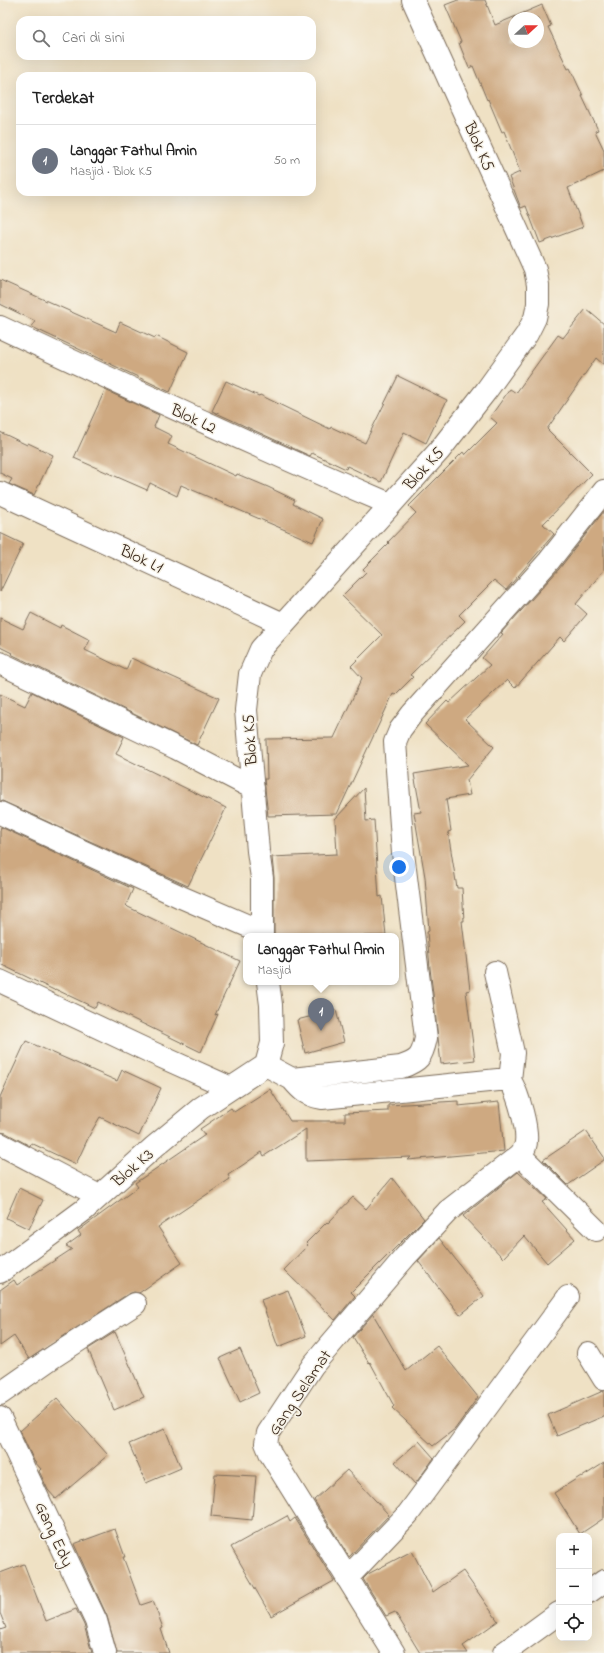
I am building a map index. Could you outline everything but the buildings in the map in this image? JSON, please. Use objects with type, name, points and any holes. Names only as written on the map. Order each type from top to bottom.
[{"type":"street","name":"Blok K5","points":[[262,933],[262,878],[246,710],[250,674],[261,649],[439,451],[486,391],[527,334],[538,304],[538,285],[535,269],[413,0]]},
{"type":"street","name":"Blok L2","points":[[0,327],[234,436],[390,504]]},
{"type":"street","points":[[292,1079],[400,1067],[414,1062],[423,1053],[426,1038],[403,853],[395,742],[400,730],[412,714],[549,561],[604,491]]},
{"type":"street","name":"Blok L1","points":[[0,493],[283,624]]},
{"type":"street","points":[[0,663],[176,748],[253,788]]},
{"type":"street","points":[[0,813],[260,933]]},
{"type":"street","points":[[495,972],[513,1053],[510,1080],[519,1101],[527,1139],[525,1149],[520,1155],[596,1230]]},
{"type":"street","points":[[0,981],[231,1088]]},
{"type":"street","points":[[268,985],[271,1005],[272,1042],[266,1065],[292,1079],[303,1092],[311,1096],[322,1098],[490,1080],[510,1080]]},
{"type":"street","name":"Blok K3","points":[[0,1272],[84,1210],[202,1108],[266,1065]]},
{"type":"street","points":[[0,1144],[99,1196]]},
{"type":"street","name":"Gang Selamat","points":[[394,1653],[271,1455],[266,1443],[268,1433],[314,1365],[405,1257],[448,1211],[520,1155]]},
{"type":"street","points":[[347,1578],[408,1514],[568,1297]]},
{"type":"street","points":[[0,1394],[53,1357],[135,1304]]},
{"type":"street","points":[[588,1353],[604,1379]]},
{"type":"street","name":"Gang Edy","points":[[0,1418],[96,1621],[105,1653]]},
{"type":"street","points":[[592,1590],[604,1581]]},
{"type":"street","points":[[504,1653],[556,1616]]},
{"type":"place","name":"Langgar Fathul Amin","points":[[321,1031]]}]
